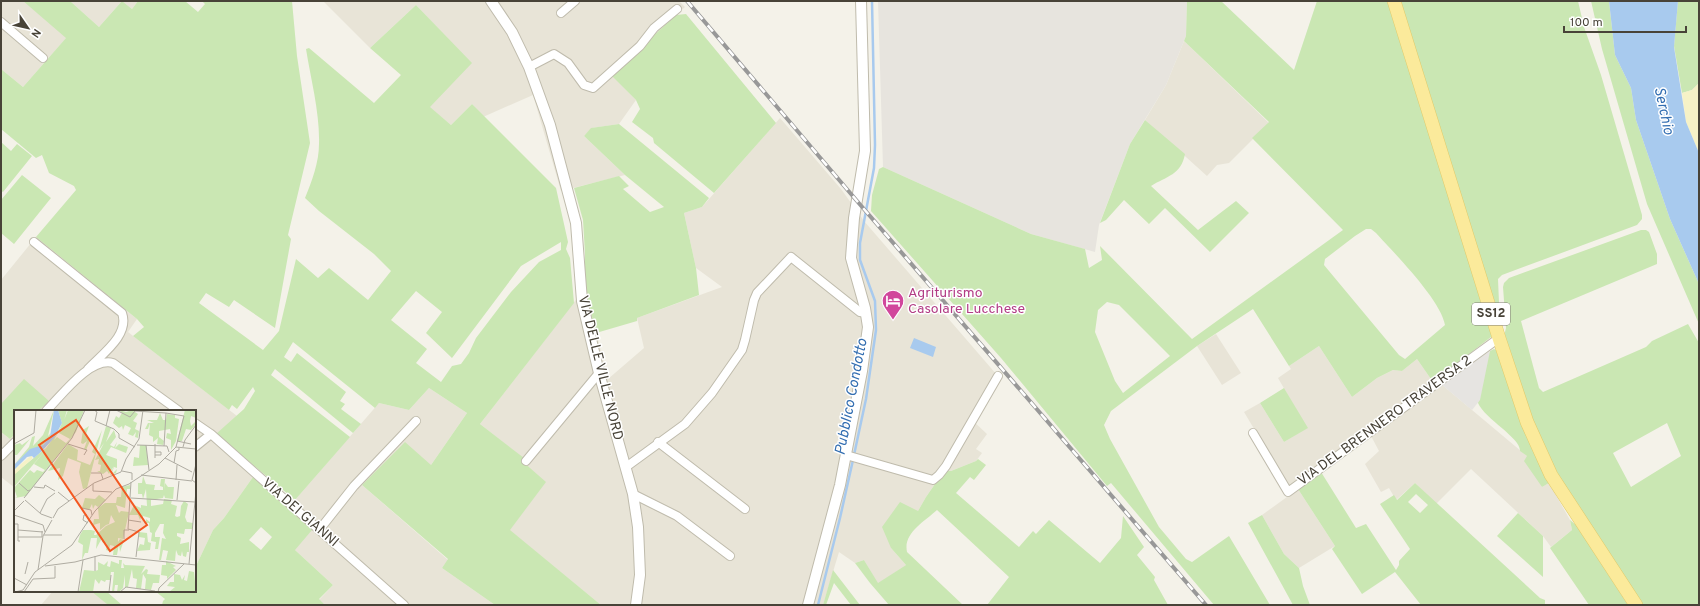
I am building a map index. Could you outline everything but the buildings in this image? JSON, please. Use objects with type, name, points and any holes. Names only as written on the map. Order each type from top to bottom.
[{"type":"main road","name":"SS12","points":[[1394,1],[1499,338],[1527,422],[1544,463],[1573,511],[1636,605]]},
{"type":"street","name":"VIA DELLE VILLE NORD","points":[[492,1],[512,32],[529,67],[550,125],[576,223],[582,301],[599,373],[634,494],[638,527],[640,575],[636,605]]},
{"type":"street","points":[[561,13],[575,1]]},
{"type":"street","points":[[808,605],[849,455],[868,327],[866,313],[851,258],[851,246],[865,151],[861,1]]},
{"type":"street","points":[[529,67],[554,54],[568,63],[584,85],[593,88],[640,46],[654,28],[677,9]]},
{"type":"street","points":[[1,22],[43,58]]},
{"type":"street","points":[[34,242],[122,313],[125,320],[123,328],[114,342],[47,410]]},
{"type":"street","points":[[626,467],[658,442],[685,424],[712,392],[742,350],[757,293],[791,256],[860,312],[866,313]]},
{"type":"street","name":"VIA DEL BRENNERO TRAVERSA 2","points":[[1253,433],[1288,492],[1499,338]]},
{"type":"street","points":[[88,368],[106,361],[113,363],[178,410]]},
{"type":"street","points":[[526,461],[599,373]]},
{"type":"street","points":[[849,455],[933,480],[946,466],[998,376]]},
{"type":"street","points":[[320,529],[354,486],[416,421]]},
{"type":"street","name":"VIA DEI GIANNI","points":[[196,424],[211,434],[320,529],[404,605]]},
{"type":"street","points":[[196,446],[211,434]]},
{"type":"street","points":[[658,442],[745,509]]},
{"type":"street","points":[[1,456],[14,443]]},
{"type":"street","points":[[634,494],[677,516],[730,556]]},
{"type":"shaded area","points":[[1,1],[23,1],[67,37],[23,87],[1,69]]},
{"type":"shaded area","points":[[70,1],[122,1],[99,27]]},
{"type":"shaded area","points":[[122,1],[138,1],[132,9]]},
{"type":"shaded area","points":[[323,1],[679,1],[685,7],[612,75],[636,100],[619,124],[592,128],[584,136],[625,175],[561,191],[533,95],[483,117],[472,104],[451,125],[429,107],[471,63],[416,5],[370,48]]},
{"type":"shaded area","points":[[878,1],[1187,1],[1186,36],[1166,85],[1130,144],[1099,225],[1095,252],[1031,234],[883,167]]},
{"type":"shaded area","points":[[1184,41],[1269,123],[1229,163],[1217,165],[1207,176],[1145,120],[1166,85]]},
{"type":"shaded area","points":[[780,118],[841,189],[864,221],[997,375],[971,419],[987,434],[976,449],[982,453],[976,461],[951,471],[944,471],[918,511],[891,548],[906,565],[878,584],[864,560],[855,563],[839,552],[823,605],[601,605],[509,530],[521,461],[523,458],[480,424],[585,288],[608,379],[644,348],[637,318],[722,287],[696,268],[684,213],[702,207]]},
{"type":"shaded area","points":[[36,237],[137,319],[128,332],[237,416],[216,435],[258,470],[224,518],[213,530],[196,566],[196,410],[39,410],[49,400],[1,404],[1,280]]},
{"type":"shaded area","points":[[1216,334],[1241,373],[1222,385],[1197,346]]},
{"type":"shaded area","points":[[1319,346],[1352,397],[1377,378],[1393,370],[1402,371],[1417,359],[1433,382],[1288,486],[1244,412],[1260,403],[1284,442],[1307,428],[1278,378],[1291,369],[1289,366]]},
{"type":"shaded area","points":[[1490,351],[1480,400],[1472,410],[1441,384]]},
{"type":"shaded area","points":[[1441,384],[1527,456],[1542,487],[1549,483],[1570,520],[1572,530],[1551,547],[1543,536],[1471,469],[1436,504],[1415,483],[1396,500],[1389,488],[1381,492],[1365,464],[1379,451],[1371,436]]},
{"type":"shaded area","points":[[429,388],[467,413],[431,465],[362,485],[448,560],[442,568],[495,605],[325,605],[319,600],[333,585],[295,550],[288,508],[379,403],[409,410]]},
{"type":"shaded area","points":[[1,432],[10,439],[14,435],[14,487],[1,477]]},
{"type":"shaded area","points":[[1298,489],[1335,546],[1299,568],[1284,554],[1262,515]]},
{"type":"shaded area","points":[[52,592],[109,592],[103,600],[108,605],[41,605]]},
{"type":"green space","points":[[23,1],[70,1],[99,27],[122,1],[132,9],[138,1],[185,1],[198,12],[205,4],[202,1],[292,1],[297,56],[310,143],[288,235],[291,239],[275,328],[234,300],[229,307],[206,293],[199,303],[263,350],[279,331],[296,259],[318,278],[329,268],[368,300],[391,271],[374,254],[319,211],[305,198],[313,178],[319,151],[317,109],[306,49],[309,48],[374,103],[401,75],[370,48],[416,5],[472,63],[430,107],[451,125],[472,104],[556,188],[568,242],[566,249],[570,258],[574,303],[480,424],[524,458],[522,461],[546,482],[510,530],[601,605],[495,605],[442,568],[448,559],[362,485],[405,442],[431,465],[467,413],[429,388],[409,410],[379,403],[375,408],[293,342],[284,357],[291,362],[297,353],[346,392],[340,401],[345,404],[341,409],[361,424],[353,433],[275,369],[271,375],[350,437],[295,500],[216,434],[244,409],[255,391],[253,387],[237,409],[232,405],[229,410],[133,336],[144,327],[137,319],[36,237],[76,190],[74,186],[49,173],[42,155],[36,158],[1,129],[1,69],[23,87],[66,38]],"holes":[[[561,242],[561,250],[539,262],[511,292],[476,338],[469,353],[461,364],[452,366],[441,382],[416,363],[427,349],[391,320],[416,291],[442,312],[426,333],[452,358],[521,266]]]},
{"type":"green space","points":[[1187,1],[1221,1],[1294,70],[1317,1],[1388,1],[1493,334],[1433,382],[1417,359],[1402,371],[1393,370],[1377,378],[1352,397],[1319,346],[1289,366],[1253,309],[1197,346],[1111,411],[1104,425],[1110,439],[1159,527],[1186,559],[1192,562],[1229,536],[1270,605],[1214,605],[1111,483],[1107,486],[1001,358],[871,211],[872,195],[879,169],[883,167],[1031,234],[1085,249],[1089,268],[1102,260],[1100,246],[1192,339],[1343,230],[1252,138],[1269,122],[1184,41],[1186,36]],"holes":[[[1366,229],[1371,229],[1376,233],[1405,264],[1426,290],[1442,315],[1445,325],[1405,359],[1399,355],[1324,265],[1325,259]],[[1107,302],[1119,305],[1170,356],[1123,393],[1115,381],[1095,332],[1098,310]]]},
{"type":"green space","points":[[1399,1],[1578,1],[1584,27],[1601,75],[1642,219],[1637,225],[1502,275],[1498,279],[1500,326]]},
{"type":"green space","points":[[1591,1],[1609,1],[1615,55],[1631,88],[1636,120],[1670,219],[1699,284],[1699,324],[1647,204],[1602,49]]},
{"type":"green space","points":[[1678,1],[1699,1],[1699,83],[1692,90],[1682,93],[1674,46]]},
{"type":"green space","points":[[686,14],[776,123],[714,193],[654,143],[653,138],[632,122],[640,109],[636,100],[611,75],[676,15]]},
{"type":"green space","points":[[1145,120],[1185,154],[1177,171],[1151,186],[1198,230],[1236,201],[1249,213],[1210,252],[1165,208],[1149,224],[1124,200],[1106,220],[1100,223],[1130,144]]},
{"type":"green space","points":[[619,124],[709,198],[702,207],[684,213],[696,268],[699,295],[637,318],[637,321],[596,333],[585,288],[583,220],[574,188],[619,176],[629,186],[623,189],[650,212],[664,207],[625,175],[584,136],[591,128]]},
{"type":"green space","points":[[1,142],[11,151],[17,144],[32,156],[3,192],[1,191]]},
{"type":"green space","points":[[22,175],[51,198],[14,244],[1,233],[1,200]]},
{"type":"green space","points":[[1641,230],[1646,230],[1649,232],[1657,254],[1657,264],[1521,321],[1539,388],[1543,392],[1646,347],[1652,341],[1688,324],[1699,343],[1699,605],[1641,605],[1562,483],[1531,417],[1504,336],[1506,328],[1503,287],[1504,283],[1509,278]],"holes":[[[1667,423],[1681,456],[1631,487],[1613,453]]]},
{"type":"green space","points":[[1494,349],[1496,350],[1549,483],[1542,487],[1524,461],[1527,456],[1520,451],[1515,440],[1482,409],[1478,403],[1488,355],[1490,351]]},
{"type":"green space","points":[[24,379],[49,401],[39,410],[14,410],[14,435],[10,439],[1,432],[1,404]]},
{"type":"green space","points":[[1284,388],[1308,428],[1284,442],[1260,403]]},
{"type":"green space","points":[[978,459],[986,465],[974,480],[970,477],[956,493],[1019,547],[1033,531],[1036,534],[1049,520],[1100,563],[1121,538],[1123,516],[1144,547],[1137,555],[1155,577],[1154,580],[1168,605],[987,605],[1009,577],[937,510],[911,534],[908,539],[907,552],[963,605],[889,605],[855,563],[864,560],[878,583],[906,565],[891,548],[882,527],[900,502],[918,511],[944,471],[951,471]]},
{"type":"green space","points":[[1321,472],[1356,528],[1366,524],[1396,570],[1399,565],[1399,561],[1410,549],[1380,504],[1394,495],[1397,500],[1415,483],[1540,598],[1545,600],[1545,605],[1421,605],[1395,572],[1362,594],[1332,549],[1335,546],[1298,489]],"holes":[[[1416,494],[1428,505],[1420,513],[1408,502]]]},
{"type":"green space","points":[[253,477],[312,530],[295,550],[333,585],[319,599],[325,605],[162,605],[165,599],[156,592],[196,592],[196,566],[213,530],[224,518]],"holes":[[[261,527],[272,537],[261,550],[249,540]]]},
{"type":"green space","points":[[1518,513],[1543,536],[1543,577],[1497,536]]},
{"type":"green space","points":[[1262,515],[1284,554],[1299,568],[1303,586],[1310,605],[1293,605],[1248,523]]},
{"type":"green space","points":[[1570,520],[1576,525],[1628,605],[1589,605],[1550,548],[1572,530]]},
{"type":"green space","points":[[833,570],[860,605],[851,605],[834,583],[826,605],[823,605]]},
{"type":"green space","points":[[92,592],[107,592],[122,605],[108,605]]},
{"type":"sand","points":[[1699,83],[1699,153],[1686,122],[1682,93],[1692,90]]},
{"type":"water","name":"Serchio","points":[[1609,1],[1678,1],[1674,47],[1686,122],[1699,153],[1699,284],[1670,219],[1636,120],[1631,88],[1615,55]]},
{"type":"water","points":[[914,338],[936,347],[933,357],[910,348]]},
{"type":"waterway","name":"Pubblico Condotto","points":[[854,455],[866,399],[876,330],[875,301],[860,260],[860,243],[874,168],[875,145],[872,1]]},
{"type":"waterway","name":"Pubblico Condotto","points":[[818,605],[853,460]]},
{"type":"railway","points":[[687,1],[857,201],[1206,605]]},
{"type":"place","name":"Agriturismo Casolare Lucchese","points":[[893,320]]}]
